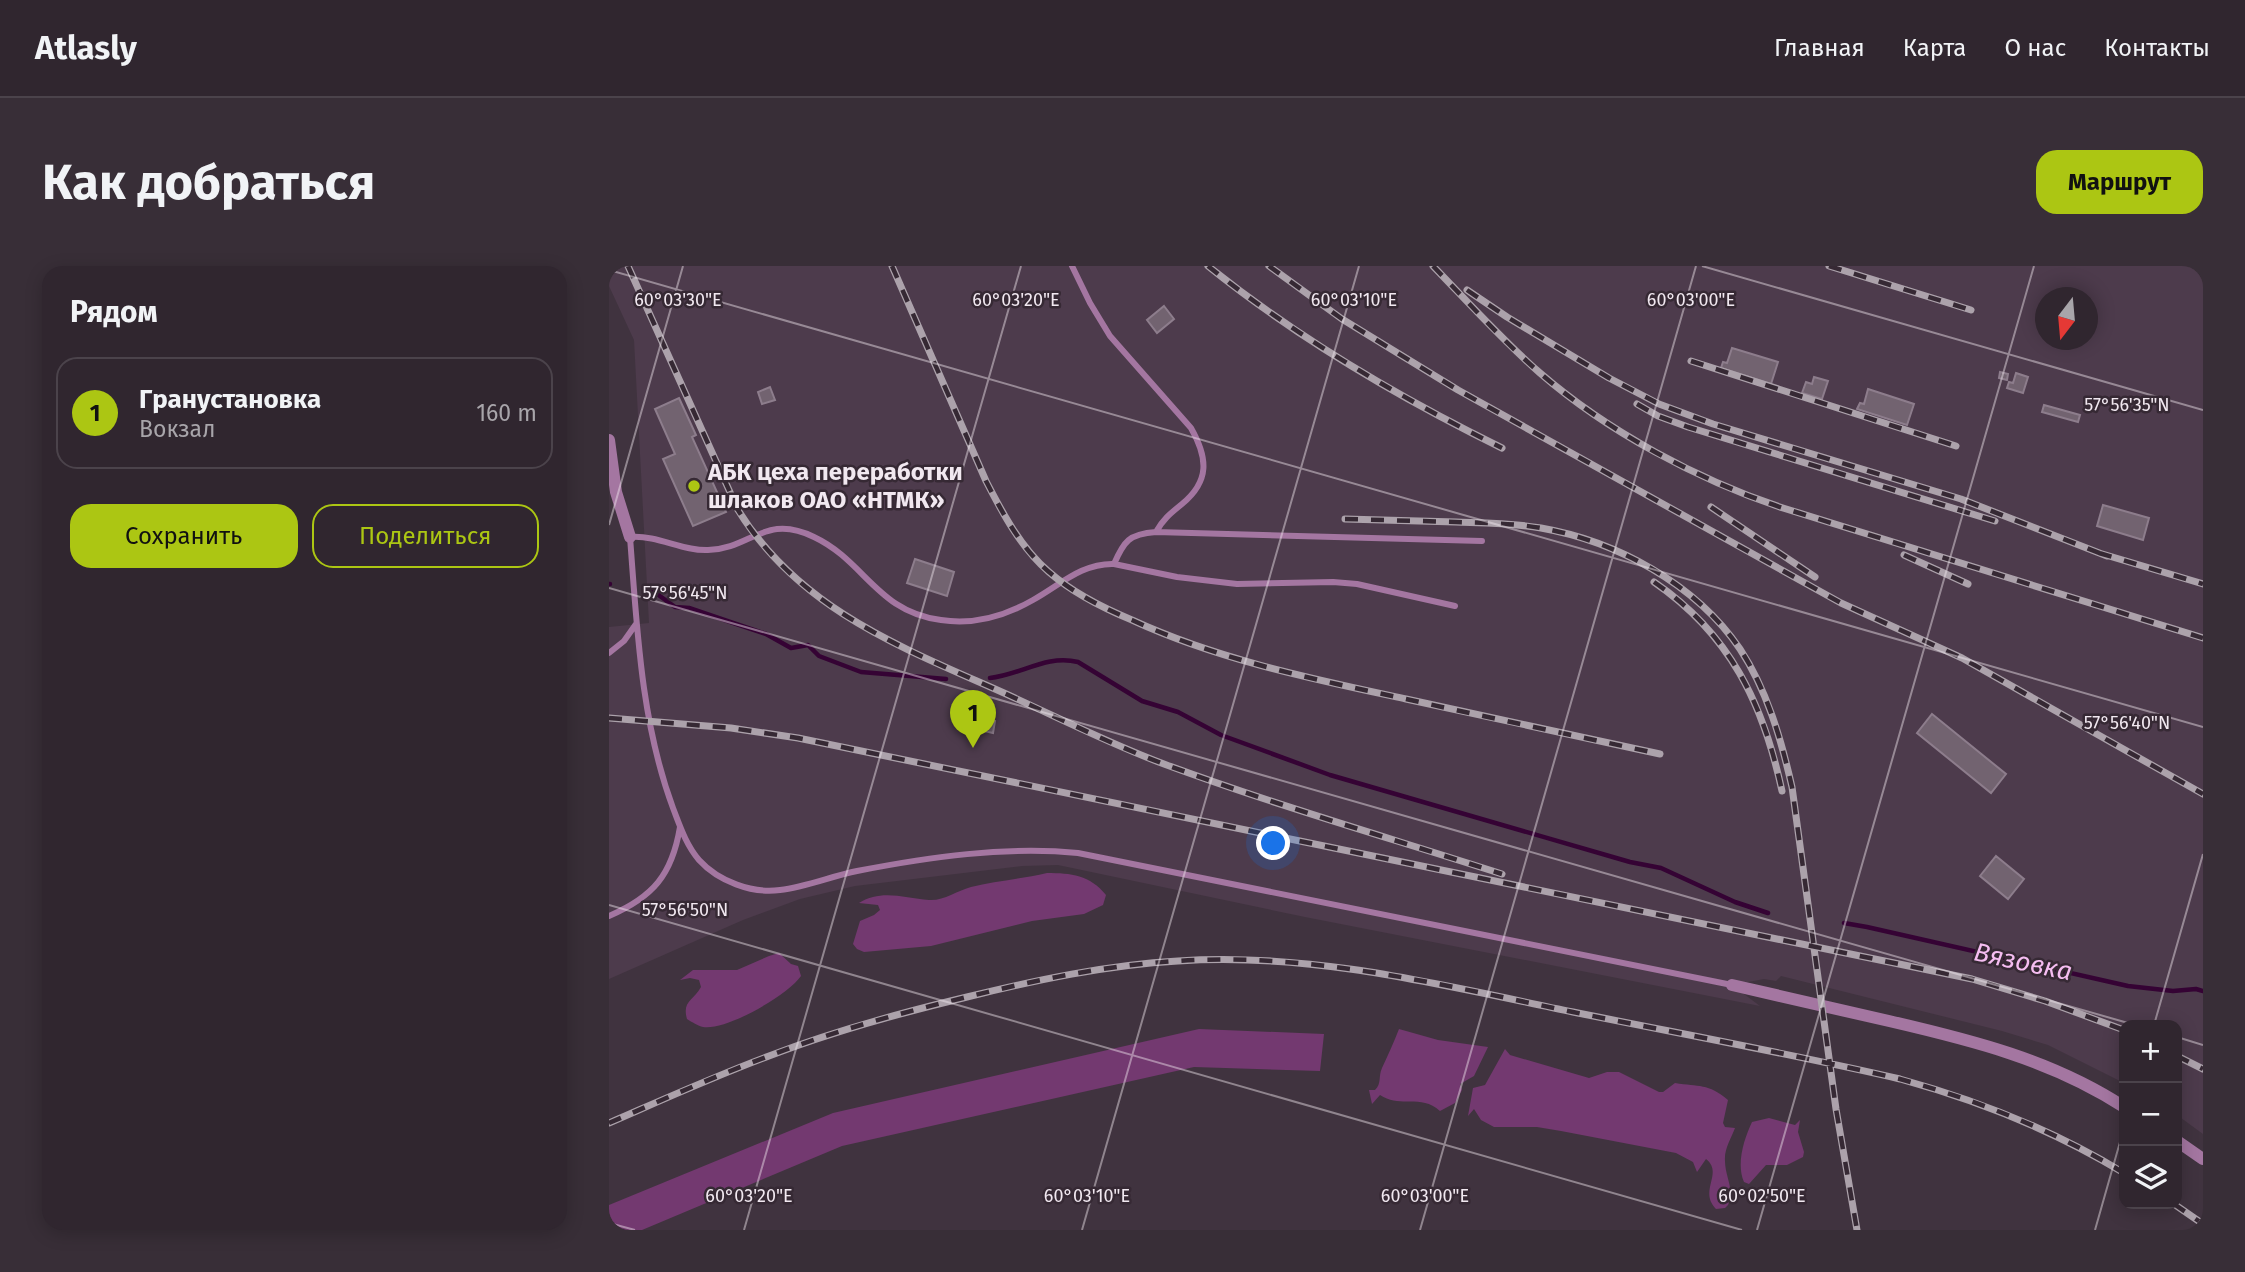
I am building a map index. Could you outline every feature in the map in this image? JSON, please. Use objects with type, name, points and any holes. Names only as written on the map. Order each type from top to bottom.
[{"type":"street","points":[[609,440],[616,492],[630,537]]},
{"type":"street","points":[[1732,985],[1988,1045],[2074,1078],[2119,1104]]},
{"type":"street","points":[[2182,1144],[2203,1159]]},
{"type":"lane","points":[[1072,266],[1110,336],[1179,413],[1199,442],[1204,474],[1200,484],[1182,505],[1169,513],[1156,532]]},
{"type":"lane","points":[[1455,606],[1357,584],[1237,584],[1103,564],[1082,570],[1032,601],[1004,614],[959,622],[923,617],[893,604],[832,547],[806,533],[779,528],[767,530],[730,546],[708,550],[645,536],[630,537],[636,623],[662,777],[693,852],[711,871],[726,881],[762,891],[780,890],[857,871],[938,858],[1021,849],[1059,851],[1108,858],[1732,985]]},
{"type":"lane","points":[[1114,564],[1123,544],[1129,539],[1138,534],[1156,532],[1482,541]]},
{"type":"lane","points":[[609,653],[624,641],[636,623]]},
{"type":"lane","points":[[609,916],[643,898],[659,882],[674,856],[680,826]]},
{"type":"shaded area","points":[[609,266],[2203,266],[2203,1134],[2182,1119],[2182,1020],[2119,1020],[2119,1080],[2048,1045],[1781,976],[1776,981],[1764,979],[1732,985],[1760,1006],[1305,917],[1058,865],[1022,866],[855,886],[800,899],[743,920],[609,979],[609,627],[649,623],[634,340],[609,286]]},
{"type":"shaded area","points":[[1047,873],[1087,879],[1106,895],[1103,905],[1084,914],[1032,921],[931,946],[864,952],[853,944],[860,921],[880,910],[878,905],[859,903],[867,899],[884,895],[934,900],[971,887]]},
{"type":"shaded area","points":[[779,953],[791,964],[798,966],[801,976],[783,993],[741,1018],[713,1027],[703,1027],[687,1019],[687,1005],[701,987],[699,980],[680,980],[693,970],[737,970]]},
{"type":"shaded area","points":[[1199,1029],[1324,1034],[1320,1071],[1194,1067],[842,1146],[642,1230],[609,1230],[609,1205],[833,1113]]},
{"type":"shaded area","points":[[1399,1029],[1438,1040],[1488,1047],[1474,1076],[1460,1084],[1462,1090],[1455,1103],[1440,1111],[1425,1103],[1395,1101],[1380,1095],[1372,1104],[1369,1090],[1375,1090],[1378,1085],[1382,1068]]},
{"type":"shaded area","points":[[1505,1049],[1510,1055],[1589,1078],[1607,1072],[1619,1072],[1659,1092],[1675,1083],[1703,1087],[1721,1095],[1728,1100],[1723,1123],[1725,1127],[1735,1128],[1725,1157],[1730,1188],[1728,1205],[1716,1209],[1711,1202],[1709,1196],[1713,1170],[1706,1159],[1697,1172],[1693,1162],[1676,1153],[1537,1127],[1494,1127],[1481,1120],[1474,1109],[1468,1116],[1473,1088],[1485,1085]]},
{"type":"shaded area","points":[[1769,1118],[1795,1125],[1800,1120],[1798,1132],[1803,1157],[1787,1165],[1766,1165],[1749,1184],[1744,1182],[1741,1167],[1744,1144],[1752,1122]]},
{"type":"building","points":[[1164,306],[1174,319],[1157,333],[1147,320]]},
{"type":"building","points":[[1732,348],[1778,362],[1771,384],[1721,368],[1723,362],[1727,363]]},
{"type":"building","points":[[2000,372],[2008,374],[2007,380],[1999,378]]},
{"type":"building","points":[[2016,373],[2028,377],[2023,393],[2007,388],[2009,382],[2013,383]]},
{"type":"building","points":[[1814,377],[1828,381],[1822,399],[1802,393],[1806,382],[1812,384]]},
{"type":"building","points":[[770,387],[775,400],[762,404],[758,392]]},
{"type":"building","points":[[1868,389],[1914,404],[1907,425],[1857,409],[1860,403],[1864,404]]},
{"type":"building","name":"АБК цеха переработки шлаков ОАО «НТМК»","points":[[679,398],[696,435],[692,437],[726,512],[693,526],[663,459],[675,454],[655,409]]},
{"type":"building","points":[[2044,405],[2080,415],[2078,422],[2042,412]]},
{"type":"building","points":[[2103,505],[2149,518],[2143,540],[2097,526]]},
{"type":"building","points":[[915,559],[954,572],[947,596],[907,583]]},
{"type":"building","points":[[967,714],[995,721],[993,733],[980,730],[979,733],[975,732],[976,729],[964,726]]},
{"type":"building","points":[[1932,714],[2006,774],[1991,793],[1917,733]]},
{"type":"building","points":[[1996,856],[2024,879],[2008,899],[1980,876]]},
{"type":"waterway","points":[[653,591],[675,607],[689,608],[766,634],[791,648],[808,645],[819,656],[861,672],[946,679]]},
{"type":"waterway","points":[[990,678],[1044,663],[1066,660],[1078,662],[1142,701],[1178,712],[1221,735],[1330,775],[1630,862],[1661,868],[1735,902],[1768,913]]},
{"type":"waterway","name":"Вязовка","points":[[1844,923],[2128,986],[2203,991]]},
{"type":"railway","points":[[628,266],[738,510],[763,545],[823,600],[892,642],[1144,756],[1248,793],[1502,874]]},
{"type":"railway","points":[[892,266],[999,506],[1013,530],[1039,563],[1078,593],[1165,634],[1267,667],[1660,754]]},
{"type":"railway","points":[[1208,266],[1277,317],[1350,365],[1426,409],[1502,448]]},
{"type":"railway","points":[[1269,266],[1342,319],[1458,390],[1841,603],[1962,658],[2203,794]]},
{"type":"railway","points":[[1433,266],[1512,347],[1566,394],[1624,434],[1686,468],[1783,508],[2203,638]]},
{"type":"railway","points":[[1829,266],[1971,310]]},
{"type":"railway","points":[[1467,290],[1609,378],[1659,404],[1713,424],[1961,499],[2107,556]]},
{"type":"railway","points":[[1691,361],[1956,446]]},
{"type":"railway","points":[[1637,404],[1658,416],[1688,427],[1995,521]]},
{"type":"railway","points":[[1711,507],[1815,577]]},
{"type":"railway","points":[[1345,519],[1520,525],[1569,534],[1598,543],[1652,569],[1677,586],[1701,604],[1740,649],[1758,681],[1772,715],[1792,787],[1836,1109],[1857,1230]]},
{"type":"railway","points":[[2099,553],[2203,584]]},
{"type":"railway","points":[[1904,555],[1968,584]]},
{"type":"railway","points":[[1654,582],[1681,602],[1703,624],[1739,673],[1765,729],[1782,791]]},
{"type":"railway","points":[[609,718],[731,728],[798,738],[1972,979],[2045,1001],[2119,1028]]},
{"type":"railway","points":[[609,1123],[793,1047],[917,1009],[1098,970],[1178,961],[1278,961],[1426,982],[1900,1079],[2015,1118],[2070,1143],[2119,1170]]},
{"type":"railway","points":[[2182,1058],[2203,1069]]},
{"type":"railway","points":[[2181,1209],[2203,1224]]},
{"type":"place","name":"АБК цеха переработки шлаков ОАО «НТМК»","points":[[694,486]]},
{"type":"place","name":"Гранустановка","points":[[973,748]]}]
